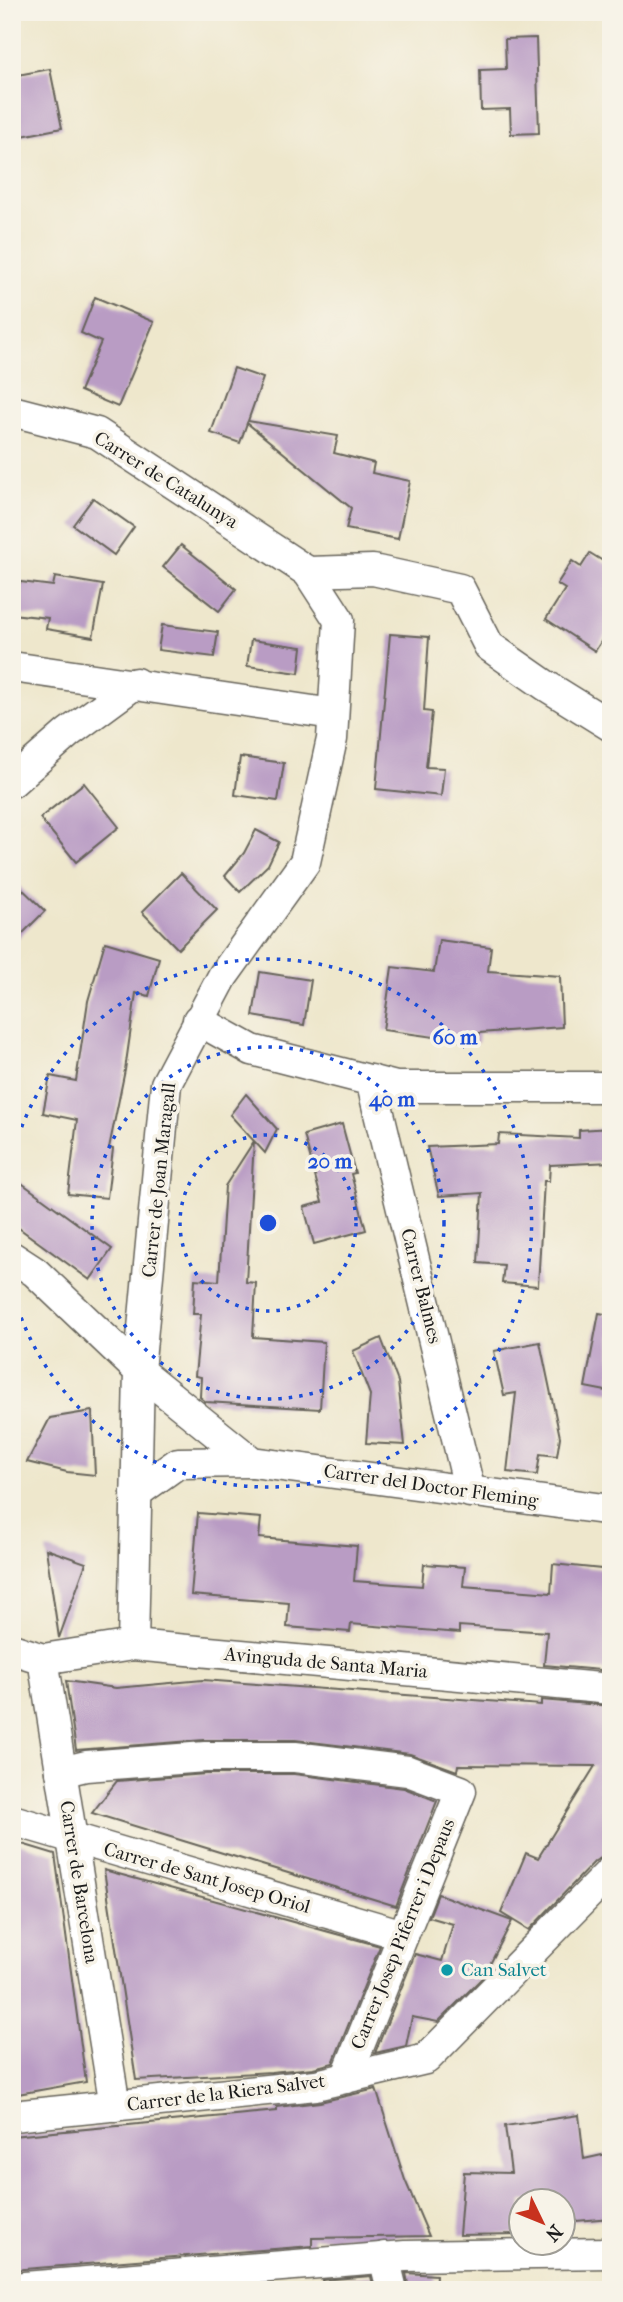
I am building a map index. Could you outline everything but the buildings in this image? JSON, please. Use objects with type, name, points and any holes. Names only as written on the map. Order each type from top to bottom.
[{"type":"street","name":"Carrer de Catalunya","points":[[12,411],[97,433],[308,572],[339,620]]},
{"type":"street","points":[[308,572],[373,570],[460,589],[489,646],[611,726]]},
{"type":"street","name":"Carrer de Joan Maragall","points":[[134,1645],[139,1371],[166,1084],[223,976],[305,862],[331,739],[339,620]]},
{"type":"street","points":[[12,667],[136,683],[333,714]]},
{"type":"street","points":[[12,782],[68,733],[136,683]]},
{"type":"street","points":[[198,1020],[252,1050],[396,1087],[611,1087]]},
{"type":"street","name":"Carrer Balmes","points":[[371,1080],[470,1492]]},
{"type":"street","points":[[12,1257],[35,1272],[139,1371],[252,1462]]},
{"type":"street","name":"Carrer del Doctor Fleming","points":[[136,1493],[178,1462],[252,1462],[611,1510]]},
{"type":"street","name":"Avinguda de Santa Maria","points":[[43,1659],[134,1645],[611,1689]]},
{"type":"street","points":[[12,1649],[43,1659]]},
{"type":"street","name":"Carrer de Barcelona","points":[[43,1659],[115,2106]]},
{"type":"street","name":"Carrer Josep Piferrer i Depaus","points":[[61,1772],[86,1766],[205,1757],[295,1757],[408,1771],[461,1790],[346,2078]]},
{"type":"street","name":"Carrer de Sant Josep Oriol","points":[[12,1820],[403,1935]]},
{"type":"street","name":"Carrer de la Riera Salvet","points":[[12,2116],[316,2085],[426,2059],[611,1871]]},
{"type":"street","points":[[12,2288],[384,2257],[611,2253]]},
{"type":"street","points":[[384,2257],[392,2290]]},
{"type":"place","name":"Can Salvet","points":[[447,1970]]}]
